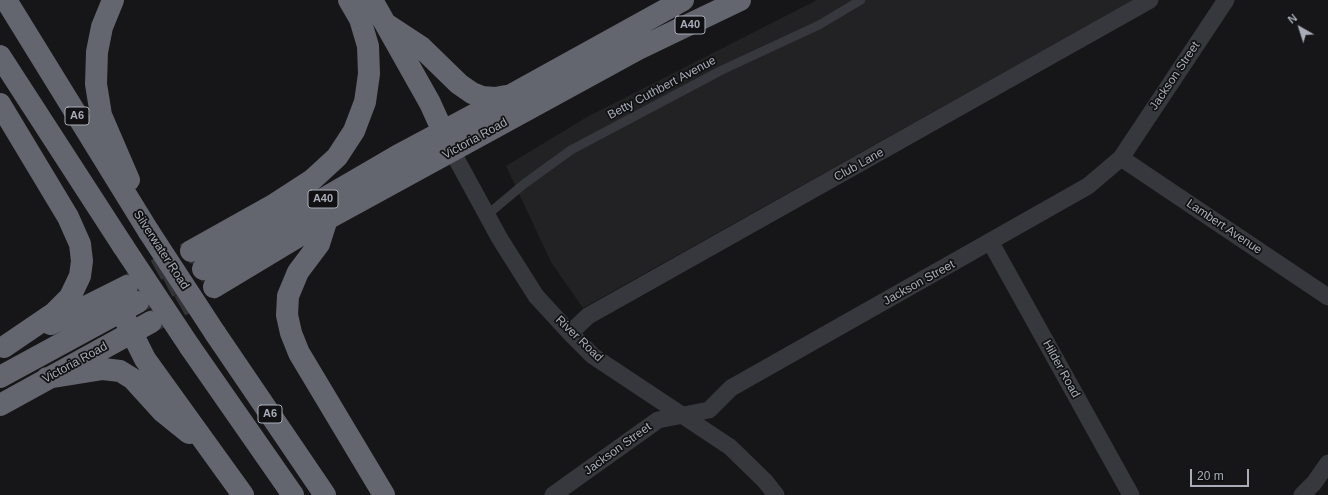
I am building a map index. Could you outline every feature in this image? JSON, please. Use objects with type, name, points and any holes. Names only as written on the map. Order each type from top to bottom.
[{"type":"highway","name":"Silverwater Road","points":[[6,0],[149,232],[215,333],[325,495]]},
{"type":"highway","points":[[113,0],[102,27],[97,52],[96,84],[101,115],[123,164],[149,232]]},
{"type":"highway","points":[[191,251],[275,204],[312,180],[337,157],[354,131],[366,102],[369,74],[368,46],[360,19],[349,0]]},
{"type":"highway","points":[[372,0],[430,103],[452,151]]},
{"type":"highway","name":"Victoria Road","points":[[683,0],[443,131],[208,278],[327,219],[638,49],[740,0]]},
{"type":"highway","points":[[386,24],[421,47],[459,84],[472,93],[482,97],[495,98],[513,94]]},
{"type":"highway","name":"A6","points":[[0,56],[123,246],[293,495]]},
{"type":"highway","points":[[0,104],[68,217],[80,244],[82,261],[80,276],[70,297],[54,313],[2,349]]},
{"type":"highway","points":[[327,219],[320,244],[308,258],[292,283],[288,296],[288,321],[299,353],[384,495]]},
{"type":"highway","points":[[2,349],[129,300],[132,332],[145,359],[243,495]]},
{"type":"highway","name":"Victoria Road","points":[[0,378],[129,300]]},
{"type":"highway","name":"Victoria Road","points":[[0,405],[151,322]]},
{"type":"highway","points":[[47,378],[103,369],[120,371],[133,379],[145,390],[163,412],[208,447]]},
{"type":"street","name":"Club Lane","points":[[570,334],[588,316],[1150,0]]},
{"type":"street","name":"Jackson Street","points":[[553,495],[658,420],[709,410],[731,388],[1088,186],[1121,158],[1226,0]]},
{"type":"street","name":"River Road","points":[[452,151],[500,240],[536,296],[570,334],[594,356],[730,447],[765,481],[776,495]]},
{"type":"street","name":"Lambert Avenue","points":[[1121,158],[1328,297]]},
{"type":"street","name":"Hilder Road","points":[[991,242],[1131,495]]},
{"type":"street","points":[[1302,495],[1328,463]]},
{"type":"lane","name":"Betty Cuthbert Avenue","points":[[487,215],[524,184],[571,150],[722,70],[819,25],[861,0]]},
{"type":"shaded area","points":[[817,0],[1133,0],[583,308],[551,262],[506,166],[587,117]]},
{"type":"tunnel","points":[[127,286],[191,251]]},
{"type":"tunnel","points":[[138,302],[203,269]]},
{"type":"tunnel","points":[[151,322],[214,287]]}]
